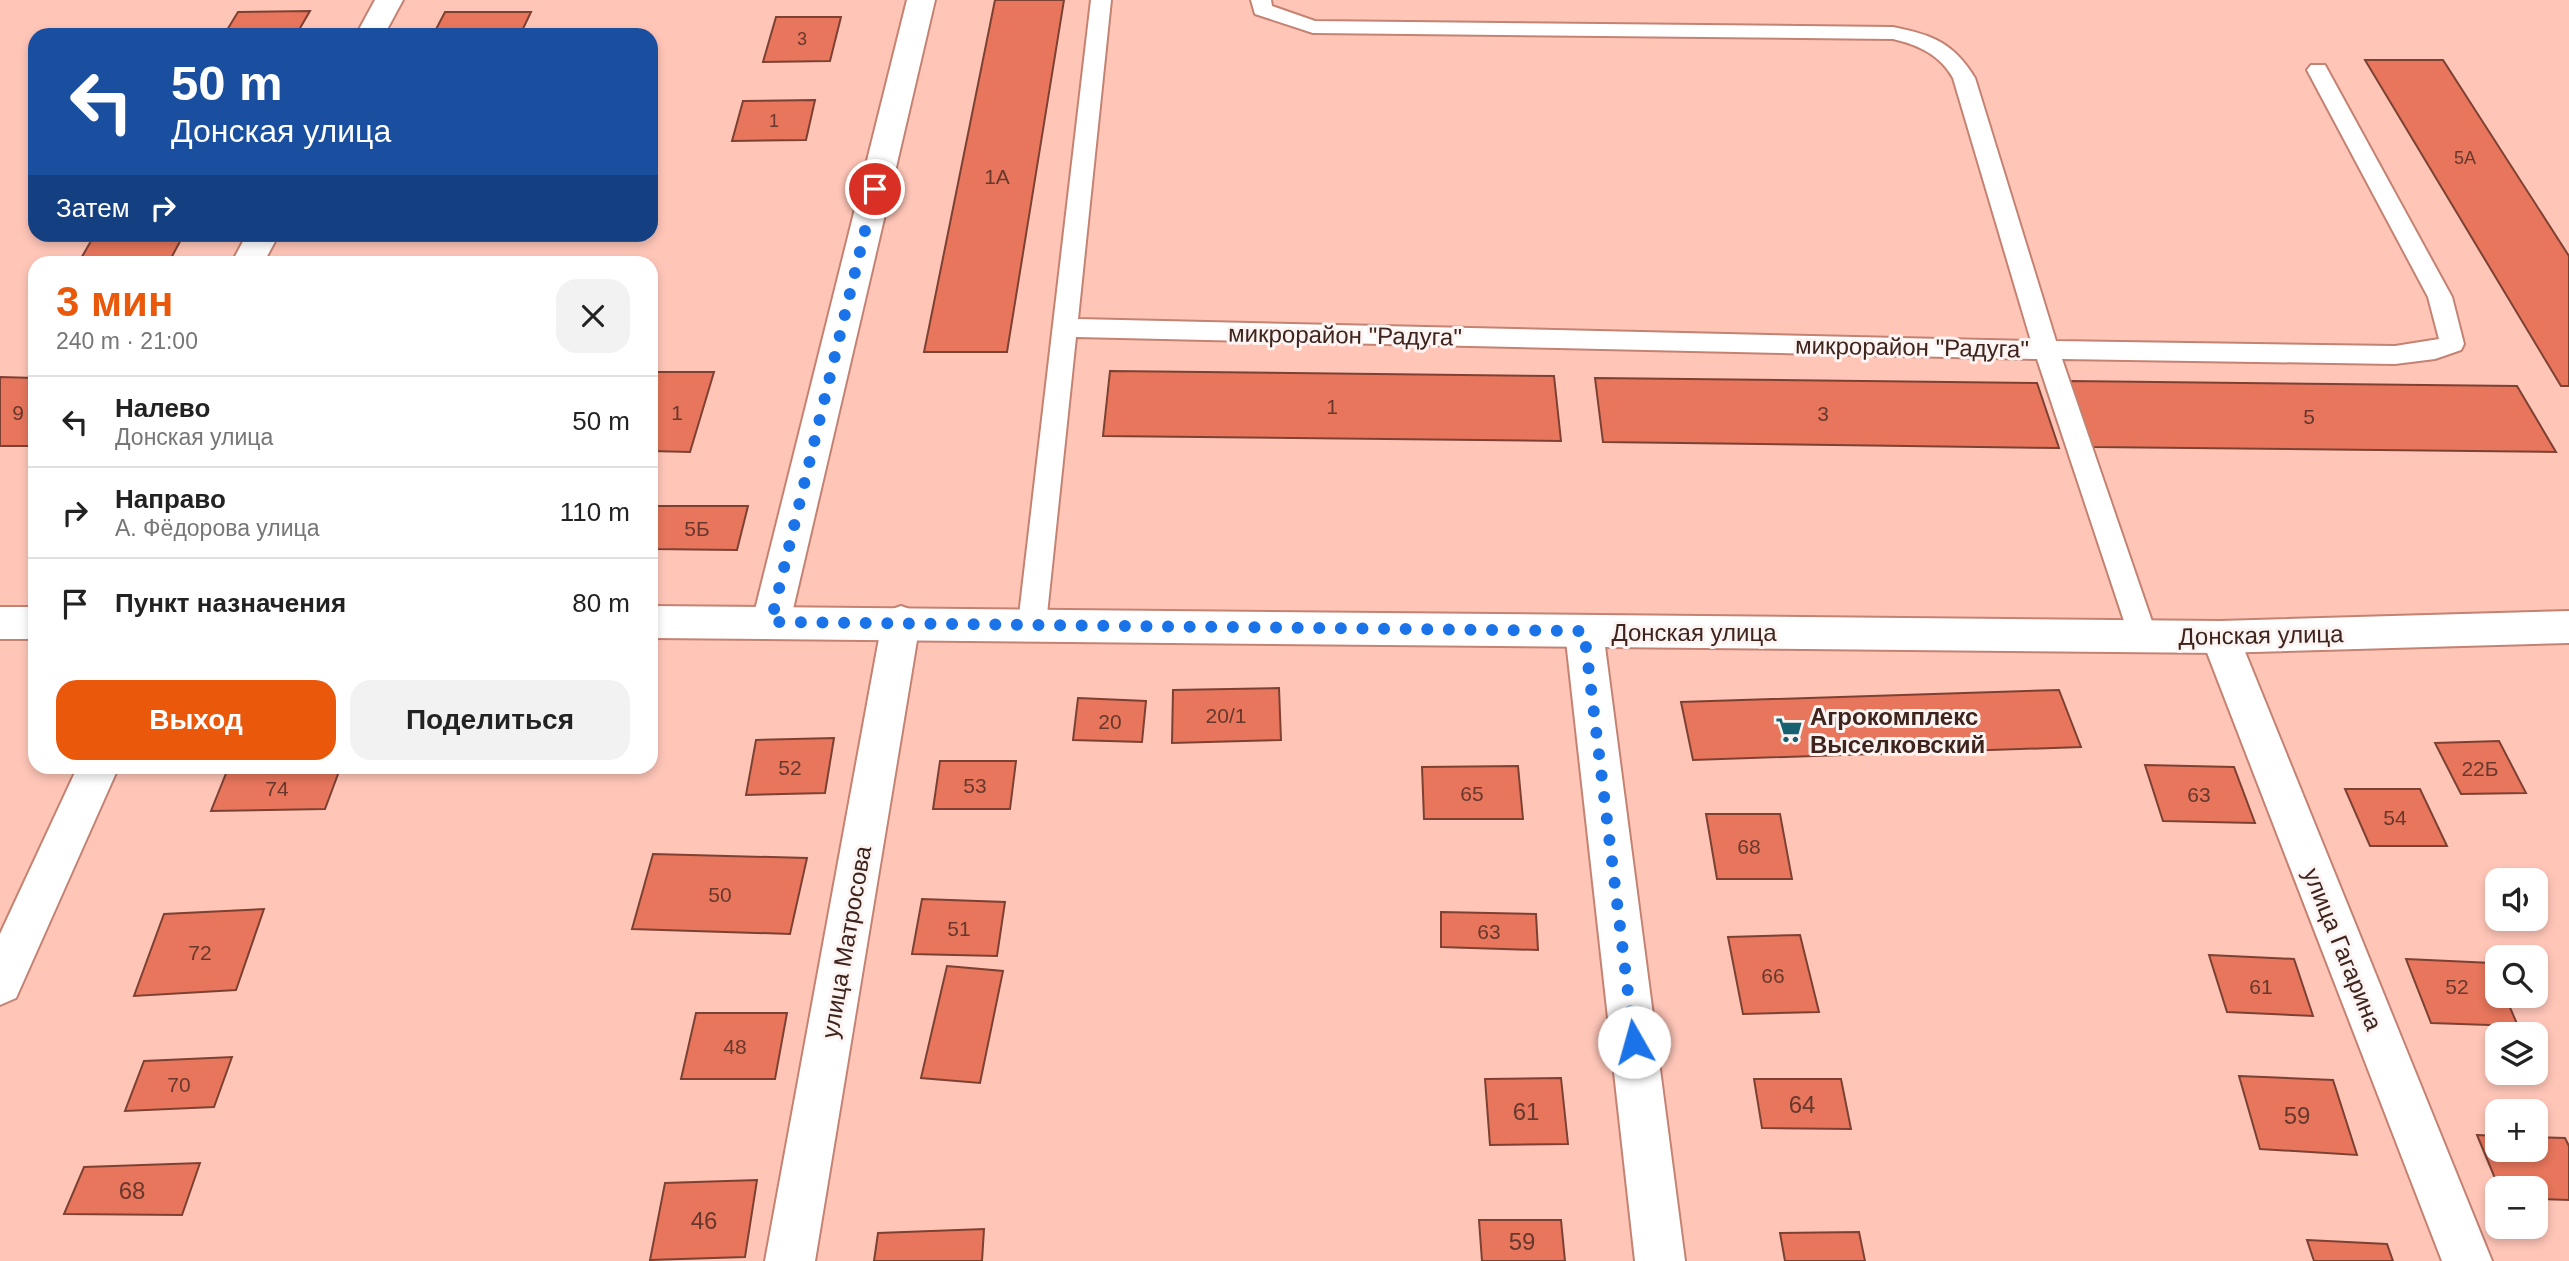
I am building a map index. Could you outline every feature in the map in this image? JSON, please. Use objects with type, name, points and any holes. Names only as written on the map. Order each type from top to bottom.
[{"type":"street","points":[[374,28],[389,0]]},
{"type":"street","points":[[771,622],[921,0]]},
{"type":"street","name":"Донская улица","points":[[658,622],[901,622],[2220,637],[2569,627]]},
{"type":"street","name":"улица Матросова","points":[[790,1261],[901,622]]},
{"type":"street","points":[[0,623],[28,623]]},
{"type":"street","points":[[1584,631],[1661,1261]]},
{"type":"street","name":"улица Гагарина","points":[[2220,637],[2467,1261]]},
{"type":"street","points":[[0,983],[95,774]]},
{"type":"lane","points":[[1032,624],[1101,0]]},
{"type":"lane","points":[[1261,0],[1262,10],[1313,27],[1893,33],[1925,40],[1954,60],[1964,78],[2047,350],[2143,636]]},
{"type":"lane","name":"микрорайон \"Радуга\"","points":[[1065,328],[2395,355],[2435,350],[2452,344],[2440,297],[2318,70]]},
{"type":"building","points":[[995,0],[1064,0],[1007,352],[924,352]]},
{"type":"building","points":[[310,11],[300,28],[228,28],[238,12]]},
{"type":"building","points":[[445,12],[531,12],[523,28],[437,28]]},
{"type":"building","points":[[776,17],[841,17],[830,61],[763,62]]},
{"type":"building","points":[[2365,60],[2443,60],[2569,256],[2569,386],[2561,386]]},
{"type":"building","points":[[815,100],[806,140],[732,141],[743,101]]},
{"type":"building","points":[[90,242],[180,242],[172,256],[82,256]]},
{"type":"building","points":[[1110,371],[1554,376],[1561,441],[1103,436]]},
{"type":"building","points":[[658,372],[714,372],[690,452],[658,451]]},
{"type":"building","points":[[0,377],[28,378],[28,446],[0,446]]},
{"type":"building","points":[[1595,378],[2037,383],[2059,448],[1603,442]]},
{"type":"building","points":[[2069,381],[2517,386],[2556,452],[2093,447]]},
{"type":"building","points":[[658,506],[748,506],[737,550],[658,549]]},
{"type":"building","points":[[1279,688],[1281,740],[1172,743],[1173,690]]},
{"type":"building","points":[[2059,690],[2081,747],[1693,760],[1681,702]]},
{"type":"building","points":[[1078,698],[1146,701],[1142,742],[1073,740]]},
{"type":"building","points":[[834,738],[825,793],[746,795],[756,740]]},
{"type":"building","points":[[2499,741],[2526,793],[2461,794],[2435,743]]},
{"type":"building","points":[[940,761],[1016,761],[1010,809],[933,809]]},
{"type":"building","points":[[2145,765],[2234,767],[2255,823],[2163,821]]},
{"type":"building","points":[[1518,766],[1523,819],[1424,819],[1422,767]]},
{"type":"building","points":[[226,774],[338,774],[325,809],[211,811]]},
{"type":"building","points":[[2345,789],[2420,789],[2447,846],[2370,846]]},
{"type":"building","points":[[1706,814],[1780,814],[1792,879],[1717,879]]},
{"type":"building","points":[[653,854],[807,858],[790,934],[632,929]]},
{"type":"building","points":[[922,899],[1005,902],[997,956],[912,954]]},
{"type":"building","points":[[264,909],[236,990],[134,996],[164,914]]},
{"type":"building","points":[[1441,912],[1536,914],[1538,950],[1441,947]]},
{"type":"building","points":[[1800,935],[1819,1012],[1743,1014],[1728,937]]},
{"type":"building","points":[[2209,955],[2294,959],[2313,1016],[2227,1012]]},
{"type":"building","points":[[2406,959],[2485,963],[2485,1008],[2510,1008],[2516,1022],[2485,1022],[2485,1025],[2431,1023]]},
{"type":"building","points":[[947,966],[1003,971],[980,1083],[921,1078]]},
{"type":"building","points":[[696,1013],[787,1013],[775,1079],[681,1079]]},
{"type":"building","points":[[232,1057],[214,1107],[125,1111],[144,1061]]},
{"type":"building","points":[[2239,1076],[2333,1080],[2357,1155],[2260,1149]]},
{"type":"building","points":[[1561,1078],[1568,1144],[1490,1145],[1485,1079]]},
{"type":"building","points":[[1754,1079],[1841,1079],[1851,1129],[1762,1128]]},
{"type":"building","points":[[2477,1135],[2485,1135],[2485,1154]]},
{"type":"building","points":[[2548,1137],[2565,1138],[2569,1146],[2569,1200],[2548,1199],[2548,1176],[2494,1176],[2488,1162],[2548,1162]]},
{"type":"building","points":[[200,1163],[182,1215],[64,1214],[84,1167]]},
{"type":"building","points":[[757,1180],[745,1257],[650,1260],[665,1183]]},
{"type":"building","points":[[1479,1220],[1561,1220],[1565,1261],[1482,1261]]},
{"type":"building","points":[[984,1229],[982,1261],[874,1261],[878,1233]]},
{"type":"building","points":[[1859,1232],[1865,1261],[1785,1261],[1780,1233]]},
{"type":"building","points":[[2307,1240],[2387,1244],[2393,1261],[2314,1261]]},
{"type":"place","name":"Агрокомплекс Выселковский","points":[[1789,730]]},
{"type":"route","points":[[875,189],[771,622],[1584,631],[1634,1042]]}]
